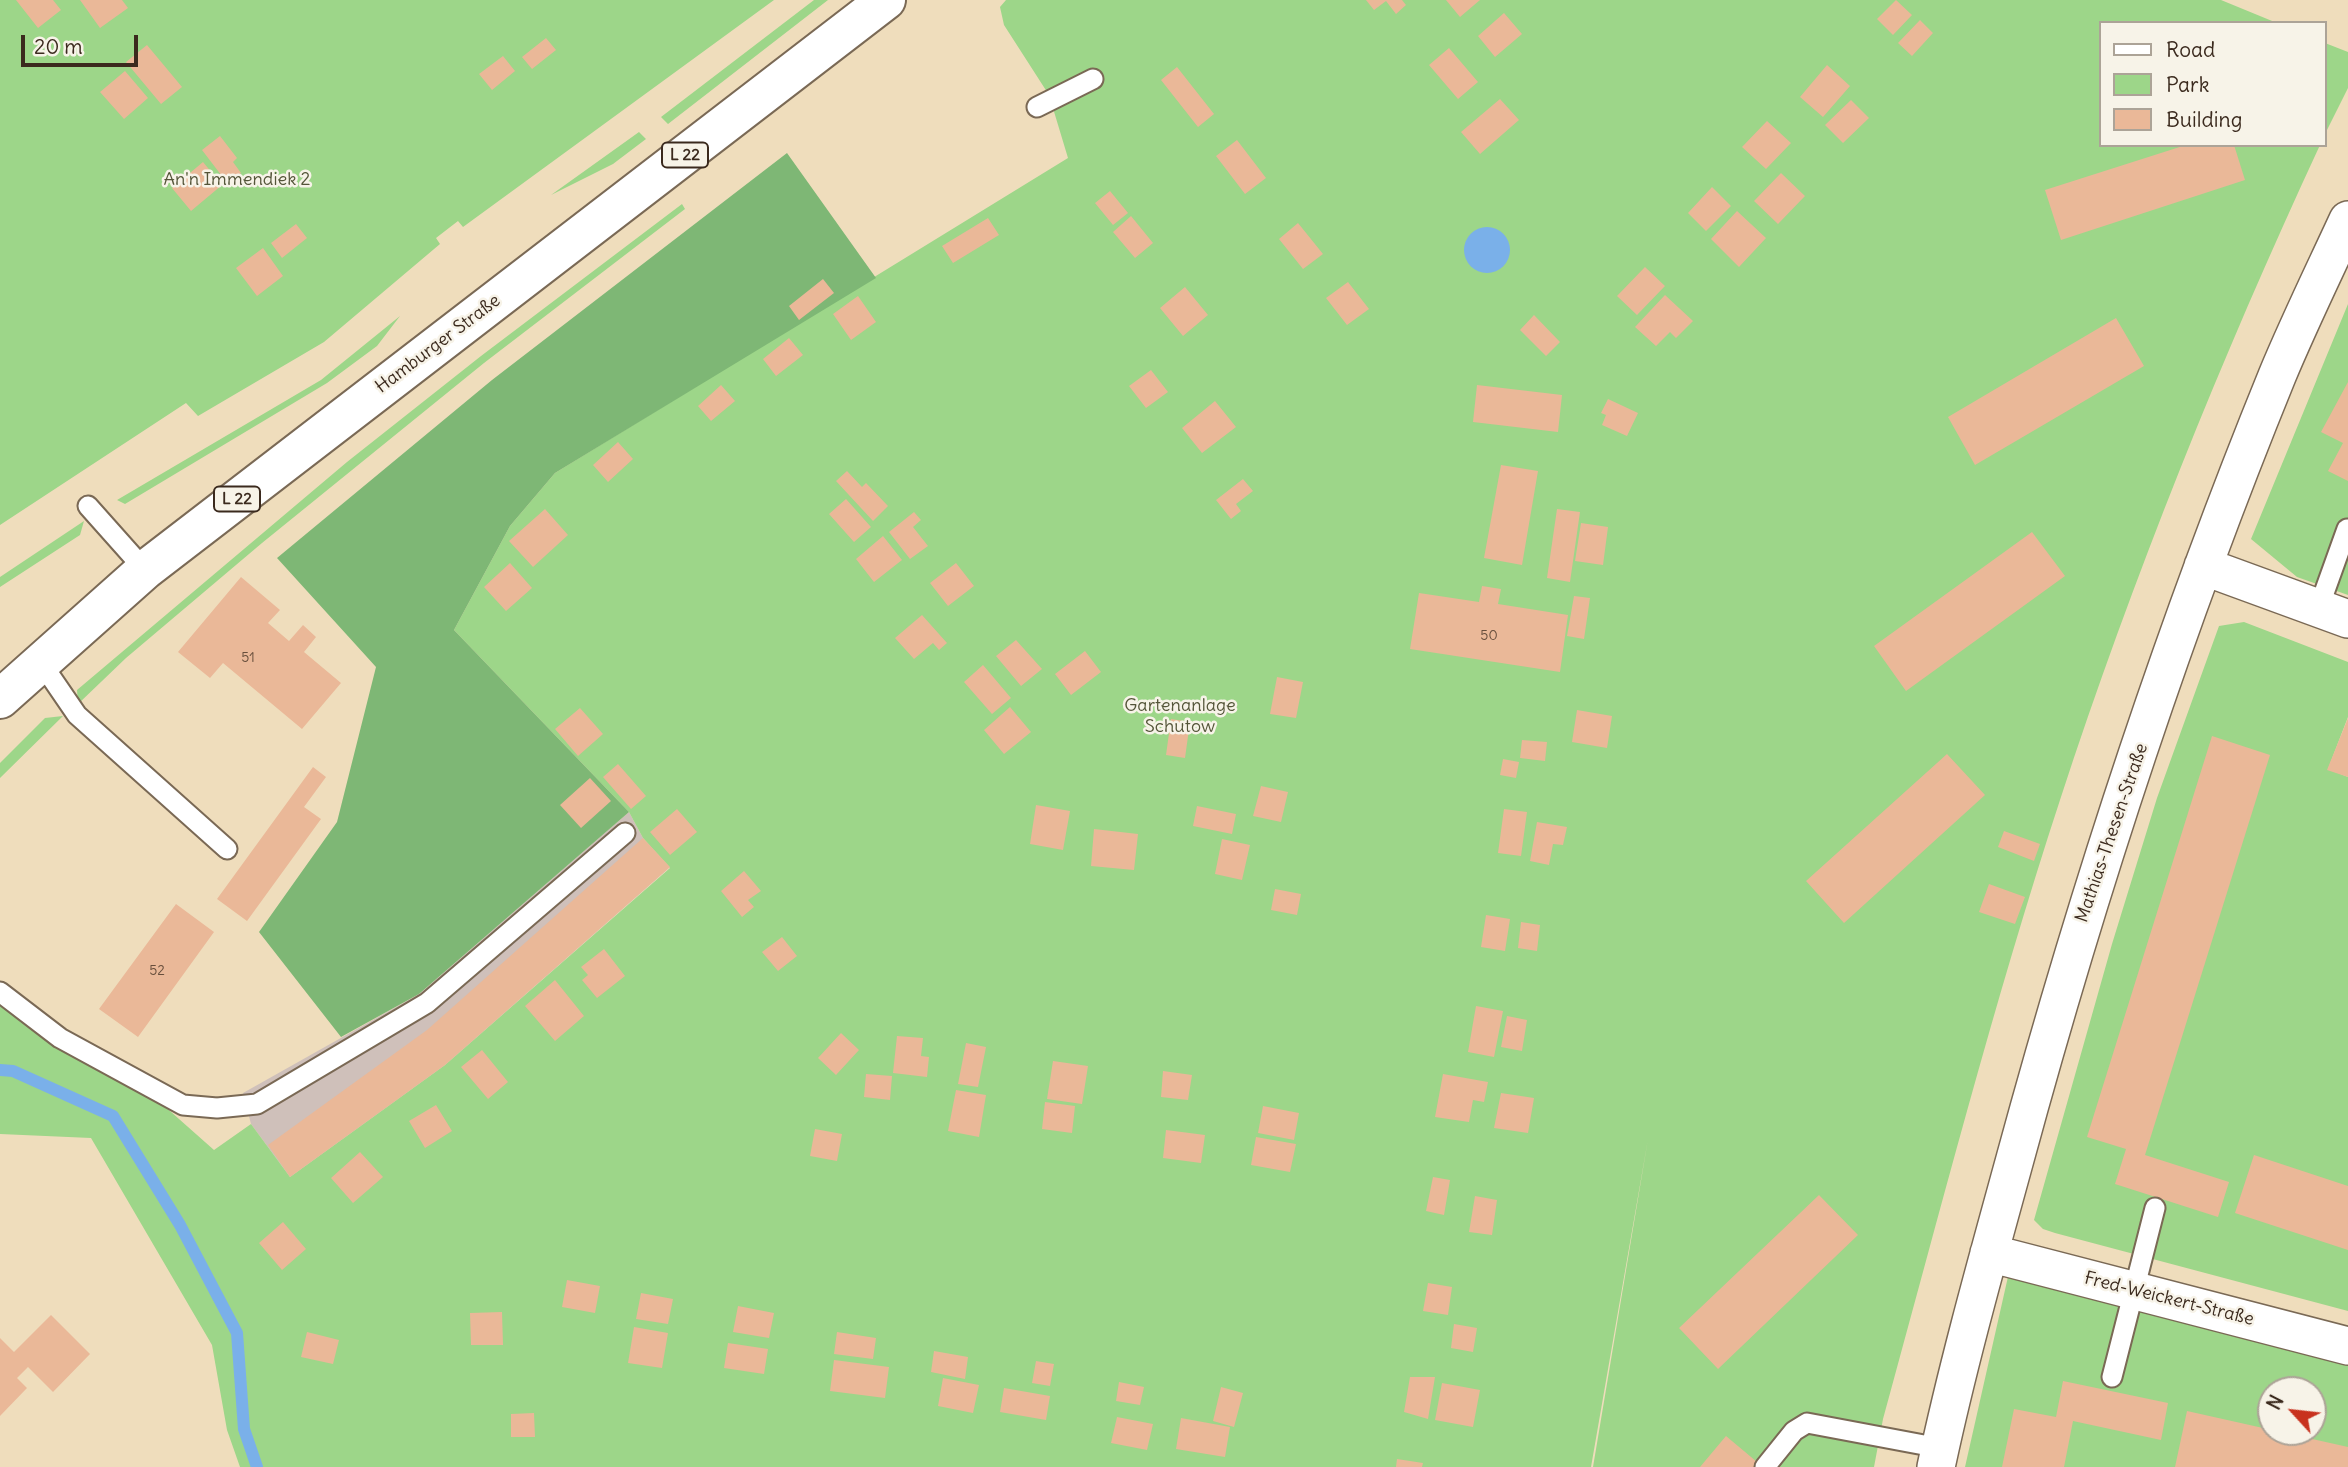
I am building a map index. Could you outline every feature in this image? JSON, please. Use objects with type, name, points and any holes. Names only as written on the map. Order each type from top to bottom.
[{"type":"main road","name":"Hamburger Straße","points":[[0,699],[145,570],[886,0]]},
{"type":"street","name":"Mathias-Thesen-Straße","points":[[1938,1457],[1989,1254],[2084,915],[2203,566],[2278,374],[2348,219]]},
{"type":"street","points":[[2203,566],[2334,613]]},
{"type":"street","name":"Fred-Weickert-Straße","points":[[1989,1254],[2348,1346]]},
{"type":"lane","points":[[1037,107],[1093,79]]},
{"type":"lane","points":[[88,506],[145,570]]},
{"type":"lane","points":[[2334,613],[2347,529]]},
{"type":"lane","points":[[40,661],[77,715],[228,849]]},
{"type":"lane","points":[[0,992],[60,1038],[183,1105],[217,1108],[257,1104],[427,1003],[625,833]]},
{"type":"lane","points":[[2112,1377],[2155,1208]]},
{"type":"lane","points":[[1765,1467],[1794,1431],[1807,1423],[1938,1457]]},
{"type":"shaded area","points":[[629,812],[643,838],[670,867],[445,1065],[290,1177],[251,1124],[243,1093],[419,994]]},
{"type":"green space","name":"An'n Immendiek 2","points":[[0,0],[774,0],[463,227],[458,221],[436,238],[440,244],[324,342],[198,416],[186,403],[0,525]]},
{"type":"green space","points":[[814,0],[828,0],[668,124],[661,117]]},
{"type":"green space","name":"Gartenanlage Schutow","points":[[1006,0],[2221,0],[2272,21],[2100,21],[2100,147],[2319,147],[2213,387],[2180,469],[2148,551],[2060,800],[2035,877],[1946,1186],[1883,1419],[1874,1467],[1593,1467],[1648,1139],[1591,1467],[240,1467],[227,1430],[212,1345],[91,1138],[0,1134],[0,999],[144,1088],[214,1150],[251,1124],[290,1177],[445,1065],[670,868],[643,838],[629,812],[454,630],[510,526],[555,473],[1068,158],[1049,95],[1004,25],[1000,7]]},
{"type":"green space","points":[[2327,44],[2348,52],[2348,88],[2327,130]]},
{"type":"green space","points":[[639,132],[646,139],[613,164],[551,195]]},
{"type":"green space","points":[[787,153],[876,278],[555,473],[510,526],[454,630],[629,812],[419,994],[341,1037],[259,932],[337,822],[376,667],[277,558],[492,380]]},
{"type":"green space","points":[[682,204],[685,209],[484,363],[262,543],[126,658],[78,704],[77,690],[347,462],[481,356]]},
{"type":"green space","points":[[2348,304],[2348,595],[2297,577],[2251,539]]},
{"type":"green space","points":[[400,316],[377,346],[327,383],[125,504],[117,500],[321,380]]},
{"type":"green space","points":[[84,521],[80,535],[0,587],[0,577]]},
{"type":"green space","points":[[2244,622],[2348,662],[2348,717],[2328,769],[2348,777],[2348,1311],[2055,1233],[2043,1229],[2034,1220],[2112,944],[2157,798],[2219,626]]},
{"type":"green space","points":[[63,716],[0,778],[0,763],[45,718]]},
{"type":"green space","points":[[2012,1259],[2348,1346],[2348,1467],[1965,1467]]},
{"type":"water","points":[[1487,227],[1503,234],[1510,250],[1503,266],[1487,273],[1471,266],[1464,250],[1471,234]]},
{"type":"building","points":[[16,0],[53,0],[61,10],[38,28]]},
{"type":"building","points":[[80,0],[122,0],[128,8],[100,28]]},
{"type":"building","points":[[1366,0],[1402,0],[1406,5],[1396,14],[1386,1],[1374,10]]},
{"type":"building","points":[[1446,0],[1480,0],[1460,17]]},
{"type":"building","points":[[1896,0],[1912,15],[1893,35],[1877,19]]},
{"type":"building","points":[[1504,13],[1522,34],[1495,57],[1478,36]]},
{"type":"building","points":[[1920,20],[1933,33],[1912,56],[1898,43]]},
{"type":"building","points":[[546,38],[556,50],[532,69],[522,57]]},
{"type":"building","points":[[147,45],[182,87],[161,104],[126,62]]},
{"type":"building","points":[[1449,48],[1478,82],[1458,99],[1429,65]]},
{"type":"building","points":[[503,56],[515,71],[492,90],[479,74]]},
{"type":"building","points":[[1827,65],[1850,86],[1823,117],[1800,97]]},
{"type":"building","points":[[1177,67],[1214,114],[1198,127],[1161,80]]},
{"type":"building","points":[[125,71],[148,98],[124,119],[100,92]]},
{"type":"building","points":[[1500,99],[1519,120],[1480,154],[1461,132]]},
{"type":"building","points":[[1851,100],[1869,118],[1843,143],[1825,125]]},
{"type":"building","points":[[1767,121],[1791,143],[1766,169],[1742,147]]},
{"type":"building","points":[[220,136],[237,158],[233,162],[241,173],[228,184],[202,150]]},
{"type":"building","points":[[1237,140],[1266,178],[1245,194],[1216,156]]},
{"type":"building","points":[[2180,147],[2235,147],[2245,180],[2061,240],[2045,190]]},
{"type":"building","points":[[203,162],[222,185],[191,211],[172,188]]},
{"type":"building","points":[[1781,173],[1805,196],[1778,224],[1754,201]]},
{"type":"building","points":[[1712,187],[1731,206],[1706,231],[1688,213]]},
{"type":"building","points":[[1110,191],[1128,213],[1113,225],[1095,203]]},
{"type":"building","points":[[1737,211],[1766,238],[1739,267],[1711,239]]},
{"type":"building","points":[[1131,216],[1153,243],[1135,258],[1113,232]]},
{"type":"building","points":[[988,218],[999,235],[953,263],[942,246]]},
{"type":"building","points":[[1298,223],[1323,254],[1303,269],[1279,239]]},
{"type":"building","points":[[296,224],[307,238],[282,258],[271,243]]},
{"type":"building","points":[[263,248],[283,276],[257,296],[236,268]]},
{"type":"building","points":[[1645,267],[1665,286],[1637,315],[1617,296]]},
{"type":"building","points":[[823,279],[834,293],[799,320],[789,306]]},
{"type":"building","points":[[1348,282],[1369,309],[1347,325],[1326,298]]},
{"type":"building","points":[[1185,287],[1208,315],[1183,336],[1160,308]]},
{"type":"building","points":[[1665,295],[1693,321],[1676,338],[1670,332],[1656,346],[1635,327]]},
{"type":"building","points":[[858,296],[876,322],[851,340],[833,314]]},
{"type":"building","points":[[1534,315],[1560,342],[1546,356],[1520,330]]},
{"type":"building","points":[[2116,318],[2144,366],[1975,465],[1948,417]]},
{"type":"building","points":[[789,338],[803,355],[776,376],[763,359]]},
{"type":"building","points":[[1151,370],[1168,392],[1146,408],[1129,386]]},
{"type":"building","points":[[2348,382],[2348,481],[2328,471],[2343,443],[2321,432]]},
{"type":"building","points":[[721,385],[735,401],[711,421],[698,406]]},
{"type":"building","points":[[1477,385],[1562,395],[1558,432],[1473,422]]},
{"type":"building","points":[[1608,399],[1638,413],[1627,436],[1602,425],[1606,415],[1601,413]]},
{"type":"building","points":[[1215,401],[1236,427],[1202,453],[1182,428]]},
{"type":"building","points":[[618,442],[633,459],[608,482],[593,465]]},
{"type":"building","points":[[1501,465],[1538,471],[1522,565],[1484,558]]},
{"type":"building","points":[[847,471],[862,487],[866,483],[888,506],[873,521],[836,481]]},
{"type":"building","points":[[1243,479],[1253,491],[1236,504],[1241,511],[1231,519],[1216,500]]},
{"type":"building","points":[[846,499],[871,527],[854,542],[829,514]]},
{"type":"building","points":[[545,509],[568,535],[533,567],[509,541]]},
{"type":"building","points":[[1557,509],[1580,512],[1570,582],[1547,578]]},
{"type":"building","points":[[914,512],[921,520],[913,527],[928,546],[910,559],[889,532]]},
{"type":"building","points":[[1581,523],[1608,527],[1603,565],[1575,561]]},
{"type":"building","points":[[2032,532],[2065,576],[1906,691],[1874,646]]},
{"type":"building","points":[[883,536],[902,560],[874,582],[856,559]]},
{"type":"building","points":[[510,563],[532,588],[506,611],[484,587]]},
{"type":"building","points":[[956,563],[974,586],[948,606],[930,583]]},
{"type":"building","points":[[241,577],[280,610],[268,623],[289,641],[303,625],[316,637],[304,652],[341,683],[302,729],[223,663],[210,678],[178,652]]},
{"type":"building","points":[[1482,586],[1501,589],[1498,604],[1568,615],[1560,672],[1410,649],[1419,593],[1479,602]]},
{"type":"building","points":[[1574,596],[1590,598],[1584,639],[1567,636]]},
{"type":"building","points":[[922,615],[947,643],[939,650],[933,643],[914,659],[895,638]]},
{"type":"building","points":[[1016,640],[1042,669],[1021,686],[996,656]]},
{"type":"building","points":[[1085,651],[1101,672],[1071,695],[1055,674]]},
{"type":"building","points":[[983,665],[1011,698],[992,714],[964,682]]},
{"type":"building","points":[[1277,677],[1303,682],[1296,718],[1270,714]]},
{"type":"building","points":[[1010,707],[1031,732],[1004,754],[984,730]]},
{"type":"building","points":[[580,708],[603,734],[578,756],[555,729]]},
{"type":"building","points":[[1577,710],[1612,716],[1607,748],[1572,742]]},
{"type":"building","points":[[2348,718],[2348,777],[2327,770]]},
{"type":"building","points":[[1171,719],[1190,722],[1185,758],[1166,755]]},
{"type":"building","points":[[2212,736],[2270,755],[2145,1155],[2229,1182],[2218,1217],[2115,1184],[2126,1149],[2087,1137]]},
{"type":"building","points":[[1522,740],[1547,742],[1545,761],[1520,758]]},
{"type":"building","points":[[1947,754],[1985,795],[1844,923],[1806,881]]},
{"type":"building","points":[[1503,759],[1519,762],[1516,778],[1500,775]]},
{"type":"building","points":[[618,764],[646,796],[631,809],[603,777]]},
{"type":"building","points":[[313,767],[326,777],[304,807],[321,819],[247,921],[217,899]]},
{"type":"building","points":[[590,778],[611,801],[581,828],[560,805]]},
{"type":"building","points":[[1261,786],[1288,792],[1281,822],[1253,816]]},
{"type":"building","points":[[1036,805],[1070,811],[1063,850],[1030,844]]},
{"type":"building","points":[[1197,806],[1236,814],[1232,834],[1193,826]]},
{"type":"building","points":[[677,809],[697,832],[670,855],[650,832]]},
{"type":"building","points":[[1504,809],[1527,812],[1521,856],[1498,853]]},
{"type":"building","points":[[1537,822],[1567,827],[1563,845],[1553,844],[1549,865],[1530,861]]},
{"type":"building","points":[[1094,829],[1138,834],[1134,870],[1091,866]]},
{"type":"building","points":[[2004,831],[2040,844],[2034,861],[1998,847]]},
{"type":"building","points":[[643,838],[670,867],[445,1065],[290,1177],[268,1145],[427,1030]]},
{"type":"building","points":[[1222,839],[1250,845],[1242,880],[1215,874]]},
{"type":"building","points":[[744,871],[761,891],[748,900],[754,907],[742,917],[721,891]]},
{"type":"building","points":[[1989,884],[2025,897],[2015,924],[1979,912]]},
{"type":"building","points":[[1275,889],[1301,894],[1297,915],[1271,910]]},
{"type":"building","points":[[176,904],[214,932],[138,1037],[99,1009]]},
{"type":"building","points":[[1486,915],[1510,919],[1505,951],[1481,947]]},
{"type":"building","points":[[1521,922],[1540,925],[1537,951],[1518,948]]},
{"type":"building","points":[[782,937],[797,956],[778,971],[762,952]]},
{"type":"building","points":[[604,949],[625,976],[597,998],[582,980],[588,975],[581,967]]},
{"type":"building","points":[[555,980],[584,1016],[555,1041],[525,1006]]},
{"type":"building","points":[[1476,1006],[1503,1011],[1494,1057],[1468,1052]]},
{"type":"building","points":[[1507,1016],[1527,1020],[1522,1051],[1501,1047]]},
{"type":"building","points":[[841,1033],[859,1050],[836,1075],[818,1058]]},
{"type":"building","points":[[897,1036],[923,1038],[921,1056],[929,1057],[927,1077],[893,1073]]},
{"type":"building","points":[[966,1043],[986,1047],[978,1087],[958,1084]]},
{"type":"building","points":[[482,1050],[508,1082],[488,1099],[461,1067]]},
{"type":"building","points":[[1053,1061],[1088,1066],[1082,1104],[1047,1099]]},
{"type":"building","points":[[1163,1071],[1192,1075],[1188,1100],[1161,1097]]},
{"type":"building","points":[[866,1074],[892,1076],[890,1100],[864,1097]]},
{"type":"building","points":[[1443,1074],[1488,1082],[1484,1102],[1473,1100],[1469,1122],[1435,1117]]},
{"type":"building","points":[[956,1090],[986,1095],[979,1137],[948,1131]]},
{"type":"building","points":[[1501,1093],[1534,1098],[1528,1133],[1494,1128]]},
{"type":"building","points":[[1045,1102],[1075,1106],[1072,1133],[1042,1129]]},
{"type":"building","points":[[436,1105],[452,1131],[425,1148],[409,1121]]},
{"type":"building","points":[[1263,1106],[1299,1113],[1294,1140],[1258,1133]]},
{"type":"building","points":[[815,1129],[842,1134],[837,1161],[810,1156]]},
{"type":"building","points":[[1166,1130],[1205,1135],[1201,1163],[1163,1158]]},
{"type":"building","points":[[1256,1137],[1296,1144],[1290,1172],[1251,1165]]},
{"type":"building","points":[[360,1152],[383,1177],[353,1203],[331,1178]]},
{"type":"building","points":[[2254,1155],[2348,1186],[2348,1250],[2235,1213]]},
{"type":"building","points":[[1433,1177],[1450,1180],[1444,1215],[1426,1211]]},
{"type":"building","points":[[1819,1195],[1858,1235],[1718,1369],[1679,1328]]},
{"type":"building","points":[[1475,1196],[1497,1200],[1492,1235],[1469,1232]]},
{"type":"building","points":[[283,1222],[306,1249],[282,1270],[259,1243]]},
{"type":"building","points":[[567,1280],[600,1286],[595,1313],[562,1307]]},
{"type":"building","points":[[1428,1283],[1452,1287],[1448,1315],[1423,1311]]},
{"type":"building","points":[[641,1293],[673,1299],[668,1324],[636,1319]]},
{"type":"building","points":[[738,1306],[774,1313],[769,1338],[733,1332]]},
{"type":"building","points":[[502,1312],[503,1345],[471,1345],[470,1313]]},
{"type":"building","points":[[51,1315],[90,1354],[53,1392],[28,1367],[17,1378],[27,1388],[0,1416],[0,1338],[14,1352]]},
{"type":"building","points":[[1454,1324],[1477,1328],[1473,1352],[1451,1348]]},
{"type":"building","points":[[634,1327],[668,1333],[662,1368],[628,1363]]},
{"type":"building","points":[[307,1332],[339,1340],[333,1364],[301,1357]]},
{"type":"building","points":[[837,1332],[876,1338],[873,1359],[834,1354]]},
{"type":"building","points":[[728,1343],[768,1349],[764,1374],[724,1368]]},
{"type":"building","points":[[934,1351],[968,1357],[965,1379],[931,1372]]},
{"type":"building","points":[[834,1360],[889,1367],[885,1398],[830,1391]]},
{"type":"building","points":[[1036,1361],[1054,1364],[1050,1386],[1032,1383]]},
{"type":"building","points":[[1410,1377],[1435,1377],[1428,1419],[1404,1412]]},
{"type":"building","points":[[943,1378],[979,1385],[973,1413],[938,1406]]},
{"type":"building","points":[[2063,1381],[2168,1403],[2161,1440],[2073,1421],[2064,1467],[2002,1467],[2014,1409],[2056,1417]]},
{"type":"building","points":[[1119,1382],[1144,1387],[1140,1405],[1116,1401]]},
{"type":"building","points":[[1442,1383],[1480,1390],[1473,1427],[1435,1420]]},
{"type":"building","points":[[1221,1387],[1243,1393],[1234,1427],[1213,1421]]},
{"type":"building","points":[[1004,1388],[1050,1396],[1046,1420],[1000,1412]]},
{"type":"building","points":[[2187,1411],[2257,1427],[2257,1446],[2327,1446],[2327,1442],[2348,1447],[2348,1467],[2175,1467]]},
{"type":"building","points":[[534,1413],[535,1437],[511,1437],[511,1414]]},
{"type":"building","points":[[1117,1417],[1153,1424],[1147,1450],[1111,1443]]},
{"type":"building","points":[[1181,1418],[1230,1427],[1225,1457],[1176,1449]]},
{"type":"building","points":[[1726,1436],[1763,1467],[1700,1467]]},
{"type":"building","points":[[1397,1459],[1423,1463],[1422,1467],[1396,1467]]},
{"type":"waterway","points":[[0,1070],[13,1071],[113,1116],[180,1225],[237,1333],[244,1429],[257,1467]]}]
